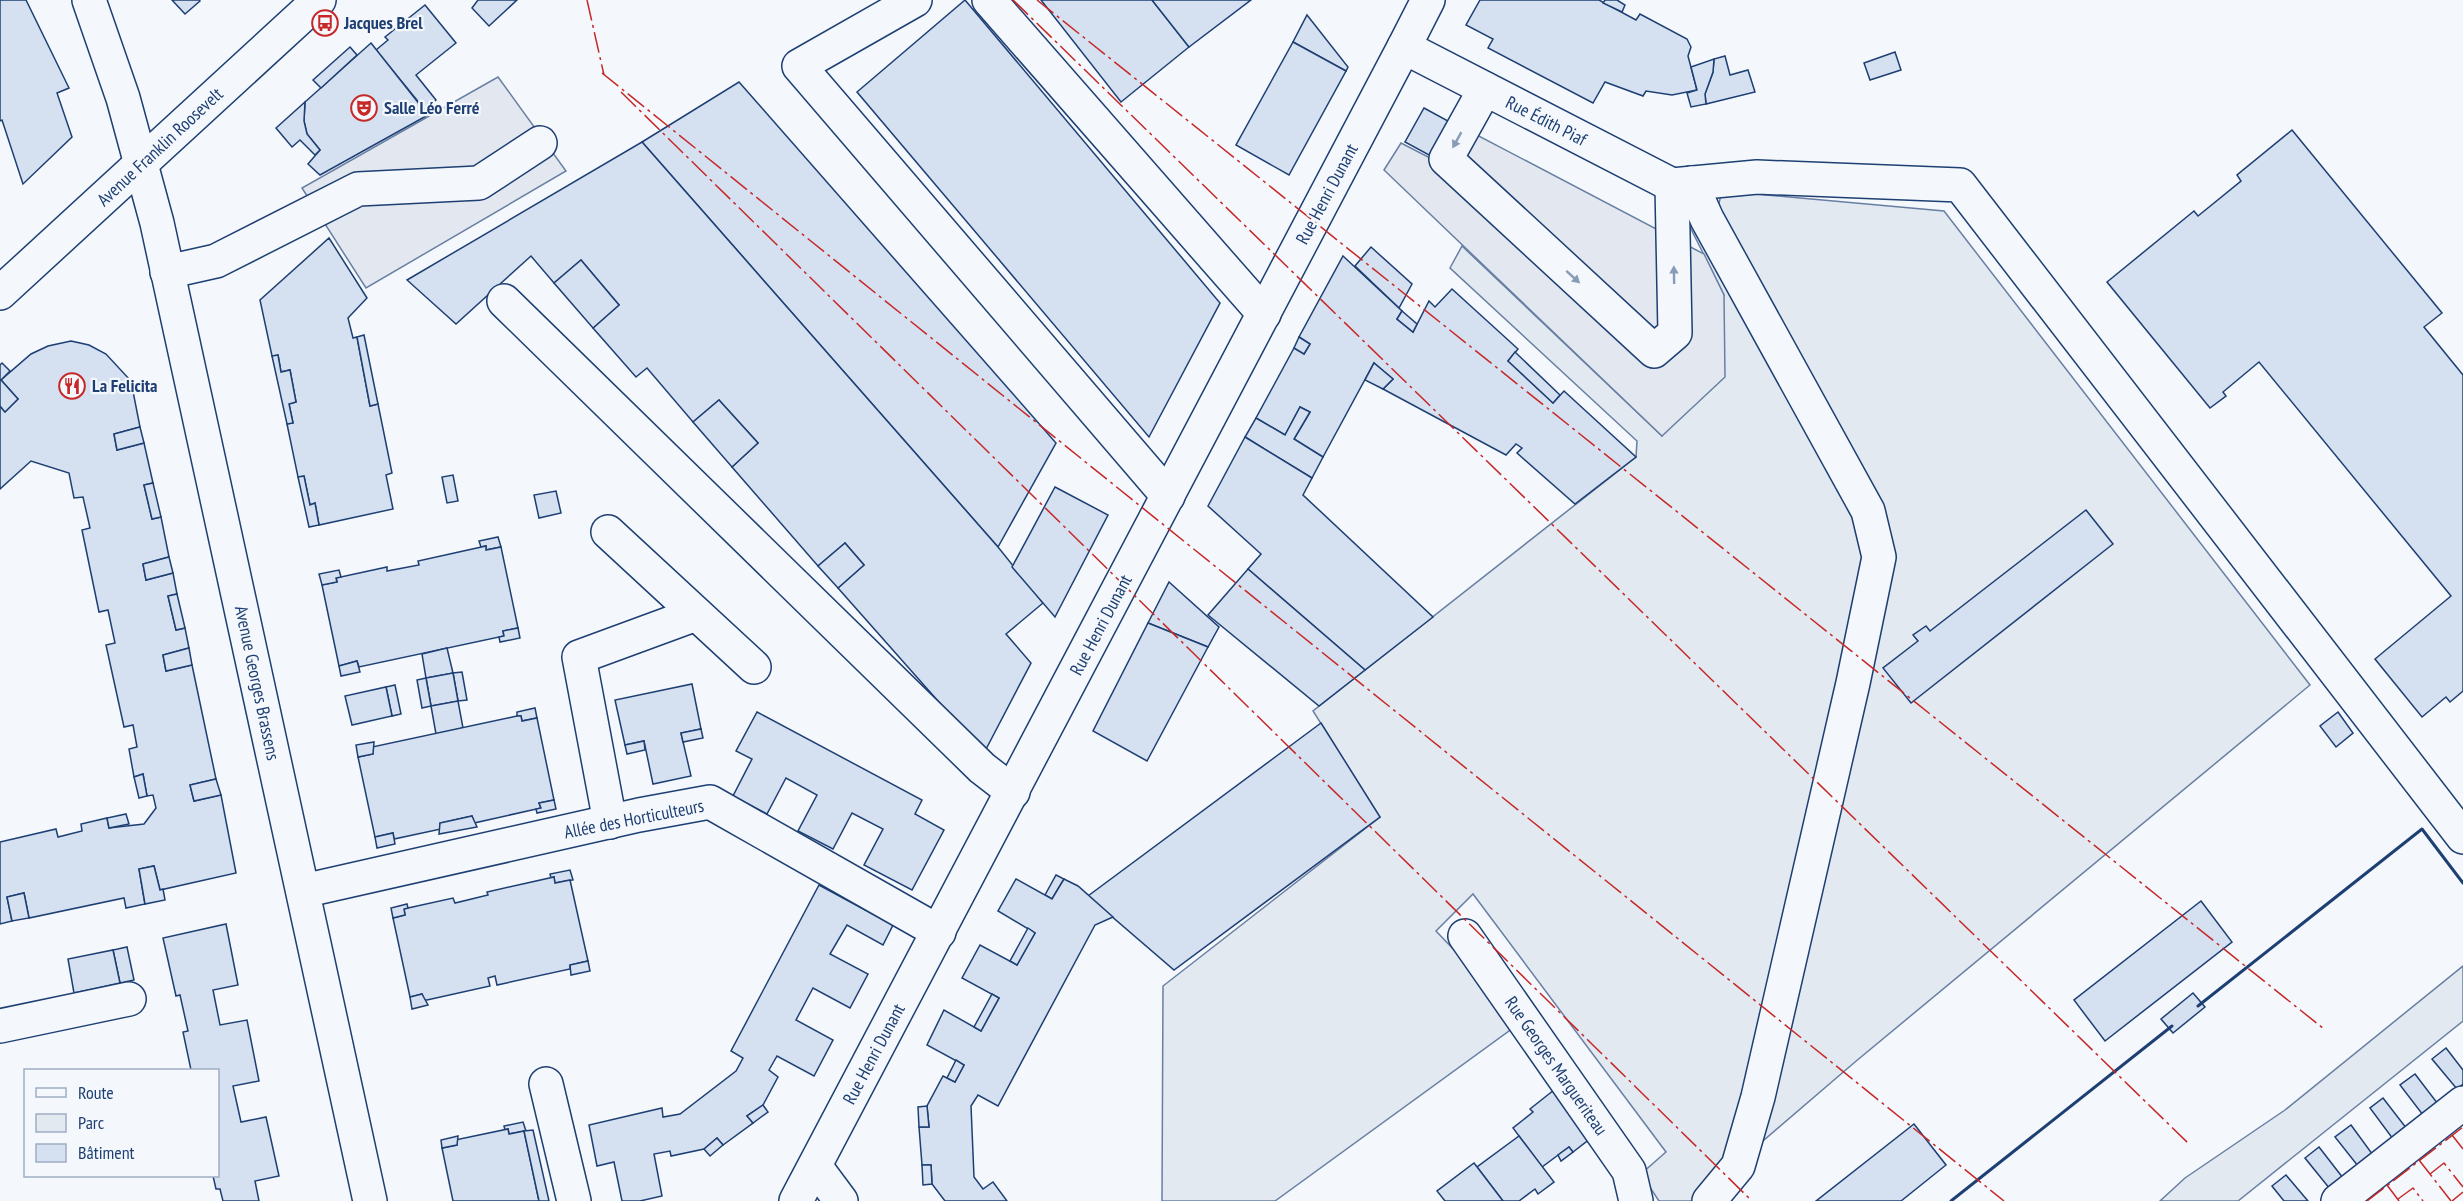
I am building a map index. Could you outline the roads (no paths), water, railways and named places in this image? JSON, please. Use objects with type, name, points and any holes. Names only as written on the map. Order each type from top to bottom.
[{"type":"street","name":"Avenue Georges Brassens","points":[[89,0],[123,98],[157,223],[370,1201]]},
{"type":"street","name":"Avenue Franklin Roosevelt","points":[[0,293],[319,0]]},
{"type":"street","points":[[915,0],[799,66],[1168,496]]},
{"type":"street","points":[[989,0],[1264,314]]},
{"type":"street","points":[[1404,47],[1428,0]]},
{"type":"street","name":"Rue Henri Dunant","points":[[796,1201],[1404,47]]},
{"type":"street","name":"Rue Édith Piaf","points":[[1404,47],[1681,184]]},
{"type":"street","points":[[1485,89],[1446,159],[1654,351],[1675,333],[1681,184]]},
{"type":"street","points":[[167,272],[216,261],[358,189],[479,183],[540,143]]},
{"type":"street","points":[[1681,184],[1743,177],[1960,185],[2463,837]]},
{"type":"street","points":[[1681,184],[1707,219],[1868,511],[1879,557],[1851,694],[1758,1097],[1738,1166],[1709,1201]]},
{"type":"street","points":[[504,301],[982,768],[1012,792]]},
{"type":"street","points":[[608,532],[754,667]]},
{"type":"street","points":[[610,822],[579,657],[696,614]]},
{"type":"street","name":"Allée des Horticulteurs","points":[[303,891],[610,822],[710,802],[939,932]]},
{"type":"street","name":"Rue Georges Margueriteau","points":[[1465,936],[1629,1171],[1636,1201]]},
{"type":"street","points":[[0,1026],[129,999]]},
{"type":"street","points":[[546,1084],[574,1201]]},
{"type":"street","points":[[2338,1201],[2463,1102]]},
{"type":"street","points":[[814,1166],[841,1201]]},
{"type":"place","name":"Jacques Brel","points":[[325,23]]},
{"type":"place","name":"Salle Léo Ferré","points":[[364,108]]},
{"type":"place","name":"La Felicita","points":[[72,386]]}]
